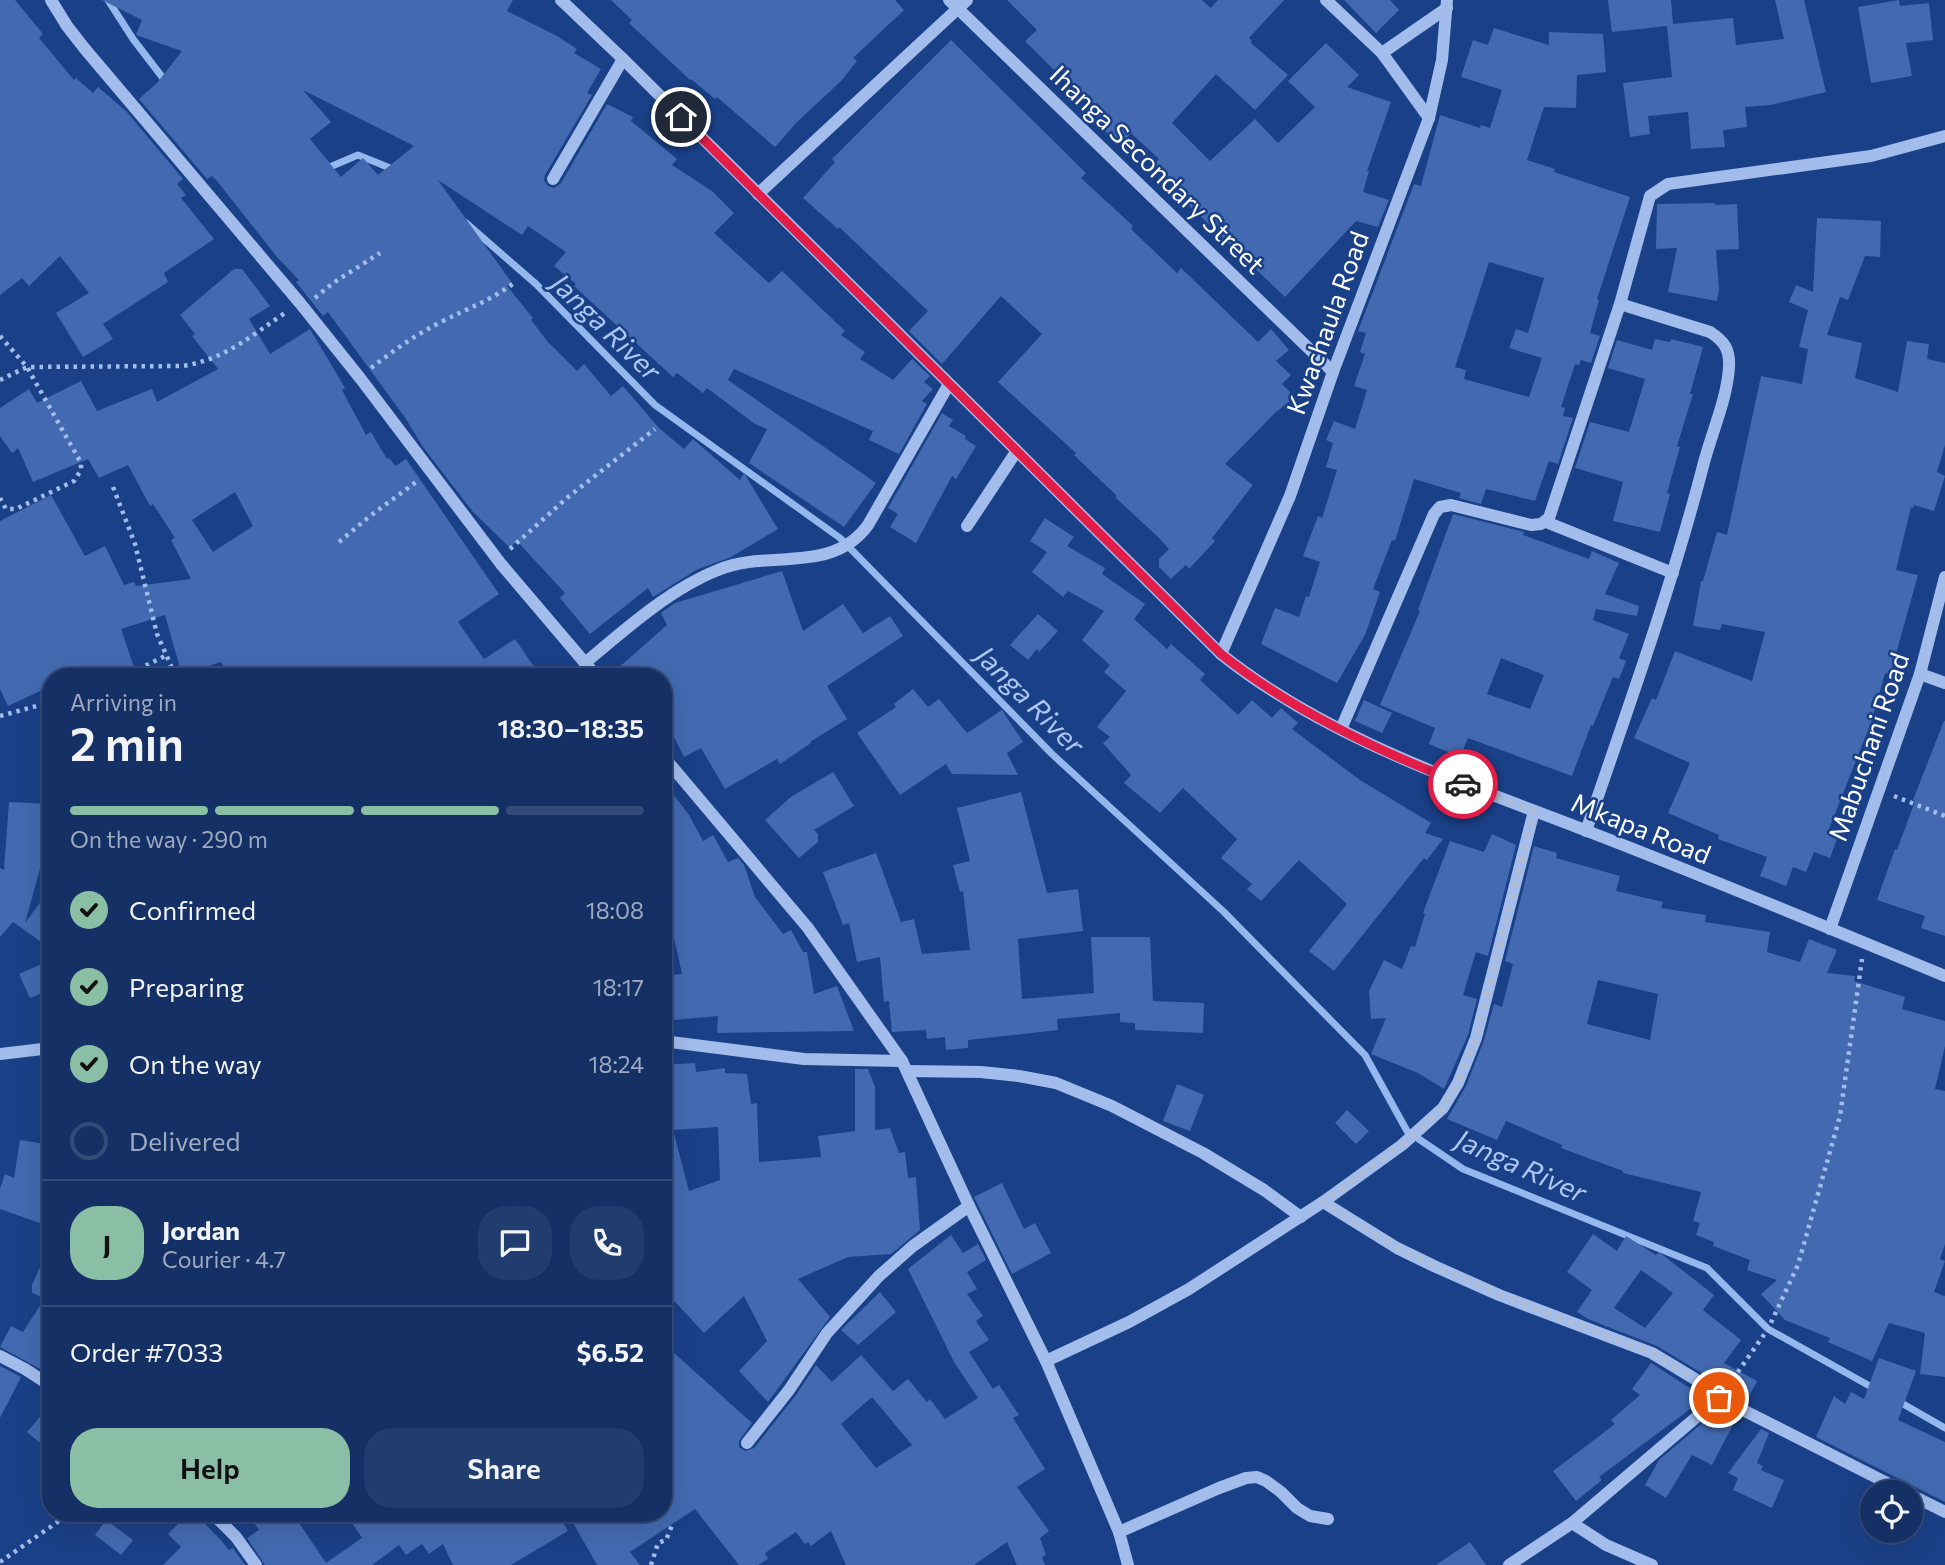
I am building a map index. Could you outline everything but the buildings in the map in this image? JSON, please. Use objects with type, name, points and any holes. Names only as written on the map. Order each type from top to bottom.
[{"type":"street","points":[[51,0],[85,49],[302,305],[494,556],[589,668]]},
{"type":"street","name":"Mkapa Road","points":[[561,0],[1221,654],[1276,694],[1340,729],[1445,777],[1945,976]]},
{"type":"street","points":[[1326,0],[1382,53],[1429,118]]},
{"type":"street","points":[[758,194],[958,3]]},
{"type":"street","name":"Ihanga Secondary Street","points":[[958,3],[1333,372]]},
{"type":"street","points":[[1382,53],[1447,4]]},
{"type":"street","name":"Kwachaula Road","points":[[1221,654],[1290,496],[1333,372],[1429,118],[1442,60],[1447,4]]},
{"type":"street","points":[[553,179],[623,59]]},
{"type":"street","points":[[1546,522],[1554,505],[1620,304],[1650,196],[1668,184],[1871,156],[1945,136]]},
{"type":"street","points":[[1586,831],[1673,573],[1724,394],[1729,367],[1728,351],[1723,340],[1710,331],[1620,304]]},
{"type":"street","points":[[585,663],[660,604],[721,568],[807,558],[834,552],[855,541],[869,525],[949,384]]},
{"type":"street","points":[[967,526],[1016,452]]},
{"type":"street","points":[[1340,729],[1434,514],[1440,507],[1451,505],[1531,525],[1546,522],[1673,573]]},
{"type":"street","name":"Mabuchani Road","points":[[1830,929],[1920,674],[1945,577]]},
{"type":"street","points":[[1920,674],[1945,683]]},
{"type":"street","points":[[672,767],[808,928],[905,1066],[969,1206],[1046,1361],[1119,1532],[1128,1565]]},
{"type":"street","points":[[1046,1361],[1129,1322],[1189,1289],[1301,1217],[1402,1145],[1443,1108],[1458,1083],[1476,1038],[1534,811]]},
{"type":"street","points":[[672,1042],[804,1059],[1019,1076],[1056,1083],[1112,1106],[1203,1153],[1264,1190],[1301,1217]]},
{"type":"street","points":[[0,1054],[42,1049]]},
{"type":"street","points":[[1322,1202],[1397,1248],[1434,1266],[1523,1304],[1652,1353],[1695,1378],[1719,1398],[1881,1480]]},
{"type":"street","points":[[747,1443],[789,1390],[827,1333],[879,1276],[913,1246],[969,1206]]},
{"type":"street","points":[[0,1356],[42,1380]]},
{"type":"street","points":[[1509,1565],[1572,1523],[1719,1398]]},
{"type":"street","points":[[1119,1532],[1246,1478],[1266,1481],[1310,1516],[1328,1519]]},
{"type":"street","points":[[1923,1501],[1945,1512]]},
{"type":"street","points":[[221,1522],[236,1537],[256,1565]]},
{"type":"street","points":[[1572,1523],[1606,1545],[1652,1565]]},
{"type":"path","points":[[0,380],[27,368],[183,366],[205,363],[302,305],[380,253]]},
{"type":"path","points":[[360,378],[398,346],[440,322],[490,300],[514,283]]},
{"type":"path","points":[[0,336],[27,368],[81,463],[81,470],[74,481],[16,509],[6,509],[0,498]]},
{"type":"path","points":[[494,556],[512,549],[568,497],[655,429]]},
{"type":"path","points":[[339,542],[431,471]]},
{"type":"path","points":[[113,487],[135,544],[157,634],[171,668]]},
{"type":"path","points":[[141,668],[165,656]]},
{"type":"path","points":[[0,716],[42,704]]},
{"type":"path","points":[[1880,791],[1945,816]]},
{"type":"path","points":[[1719,1398],[1768,1329],[1798,1265],[1840,1116],[1864,943]]},
{"type":"path","points":[[0,1562],[58,1522]]},
{"type":"path","points":[[650,1565],[659,1543],[666,1540],[673,1523]]},
{"type":"waterway","name":"Janga River","points":[[108,0],[133,39],[166,82]]},
{"type":"waterway","name":"Janga River","points":[[325,169],[358,155],[395,170]]},
{"type":"waterway","name":"Janga River","points":[[466,223],[536,284],[655,405],[840,538],[1052,754],[1224,912],[1365,1055],[1407,1131],[1463,1169],[1707,1268],[1768,1329],[1875,1389]]},
{"type":"waterway","name":"Janga River","points":[[1898,1401],[1945,1428]]},
{"type":"way so far","points":[[1463,784],[1534,811],[1476,1038],[1458,1083],[1443,1108],[1402,1145],[1322,1202],[1397,1248],[1468,1282],[1652,1353],[1695,1378],[1719,1398]]},
{"type":"route","points":[[681,117],[1221,654],[1276,694],[1340,729],[1463,784]]}]
